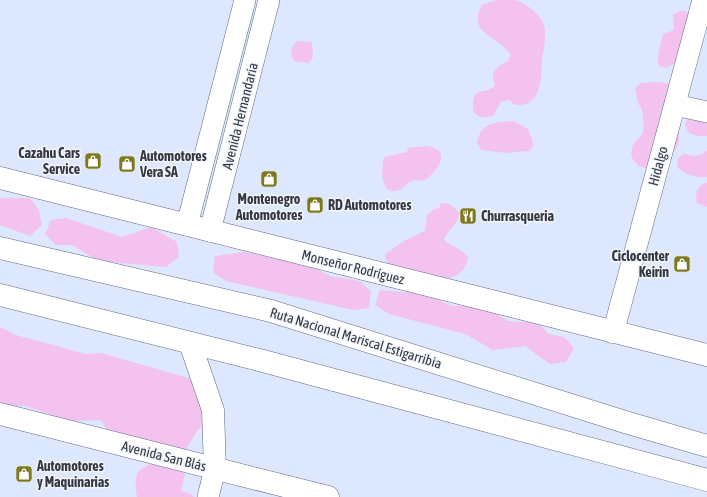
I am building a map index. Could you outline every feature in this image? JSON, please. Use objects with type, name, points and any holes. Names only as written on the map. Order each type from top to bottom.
[{"type":"main road","name":"Monseñor Rodríguez","points":[[0,178],[613,333],[707,355]]},
{"type":"main road","name":"Ruta Nacional Mariscal Estigarribia","points":[[0,248],[271,311],[707,446]]},
{"type":"main road","points":[[0,295],[263,361],[707,480]]},
{"type":"main road","points":[[190,343],[213,410],[215,469]]},
{"type":"main road","name":"Avenida San Blás","points":[[0,414],[328,497]]},
{"type":"street","name":"Avenida Hernandaria","points":[[187,225],[245,0]]},
{"type":"street","name":"Avenida Hernandaria","points":[[210,231],[269,0]]},
{"type":"street","name":"Hidalgo","points":[[613,333],[703,0]]},
{"type":"street","points":[[675,105],[707,112]]},
{"type":"street","points":[[208,497],[215,469]]},
{"type":"shaded area","points":[[496,0],[519,1],[528,6],[540,17],[544,26],[545,35],[541,78],[537,94],[530,102],[515,105],[509,100],[501,102],[493,116],[482,117],[476,115],[474,112],[474,96],[478,92],[488,90],[495,85],[493,74],[495,70],[507,62],[511,55],[506,49],[481,29],[478,22],[478,15],[482,5]]},
{"type":"shaded area","points":[[680,11],[691,14],[699,39],[699,52],[693,61],[679,61],[667,68],[659,66],[658,55],[663,34],[674,30],[673,15]]},
{"type":"shaded area","points":[[297,41],[312,42],[313,57],[309,63],[294,61],[291,51]]},
{"type":"shaded area","points":[[657,82],[673,84],[677,121],[682,127],[679,127],[679,142],[676,149],[654,168],[646,168],[638,166],[633,160],[631,153],[633,145],[643,133],[644,125],[642,110],[638,103],[635,88],[641,83]]},
{"type":"shaded area","points":[[688,117],[707,119],[707,136],[697,136],[689,133],[685,125]]},
{"type":"shaded area","points":[[514,121],[528,129],[534,145],[530,151],[506,153],[481,150],[477,143],[479,136],[486,127],[490,124]]},
{"type":"shaded area","points":[[428,146],[437,150],[441,157],[438,167],[430,176],[424,180],[411,181],[399,190],[393,191],[385,186],[382,175],[384,157],[407,152],[408,148]]},
{"type":"shaded area","points":[[707,151],[707,177],[690,175],[677,167],[678,159],[684,153],[691,156],[696,156]]},
{"type":"shaded area","points":[[704,183],[707,183],[707,207],[697,203],[696,200],[698,189]]},
{"type":"shaded area","points":[[0,198],[30,198],[39,210],[42,225],[30,236],[0,225]]},
{"type":"shaded area","points":[[440,203],[452,206],[460,214],[459,218],[447,233],[444,240],[468,257],[464,269],[455,276],[443,280],[436,280],[427,279],[391,268],[385,254],[404,241],[425,231],[427,215],[440,207]]},
{"type":"shaded area","points":[[66,218],[122,237],[151,227],[177,242],[179,257],[166,267],[99,261],[72,245],[56,245],[45,234],[51,220]]},
{"type":"shaded area","points":[[243,252],[304,262],[330,276],[360,281],[371,292],[369,308],[353,310],[226,281],[213,272],[215,256]]},
{"type":"shaded area","points":[[380,290],[425,294],[452,306],[482,305],[508,321],[538,323],[549,334],[564,337],[574,348],[566,362],[550,364],[525,346],[493,350],[465,334],[389,314],[375,305]]},
{"type":"shaded area","points":[[0,327],[16,335],[86,354],[101,353],[192,379],[220,409],[197,431],[181,458],[117,446],[101,420],[70,421],[23,405],[0,411]]},
{"type":"shaded area","points":[[158,460],[179,468],[185,474],[181,491],[189,493],[194,497],[137,497],[136,477],[138,473],[140,470]]},
{"type":"place","name":"Cazahu Cars Service","points":[[93,161]]},
{"type":"place","name":"Automotores Vera SA","points":[[127,164]]},
{"type":"place","name":"Montenegro Automotores","points":[[269,179]]},
{"type":"place","name":"RD Automotores","points":[[315,205]]},
{"type":"place","name":"Churrasqueria","points":[[468,216]]},
{"type":"place","name":"Ciclocenter Keirin","points":[[682,264]]},
{"type":"place","name":"Automotores y Maquinarias","points":[[24,474]]}]
